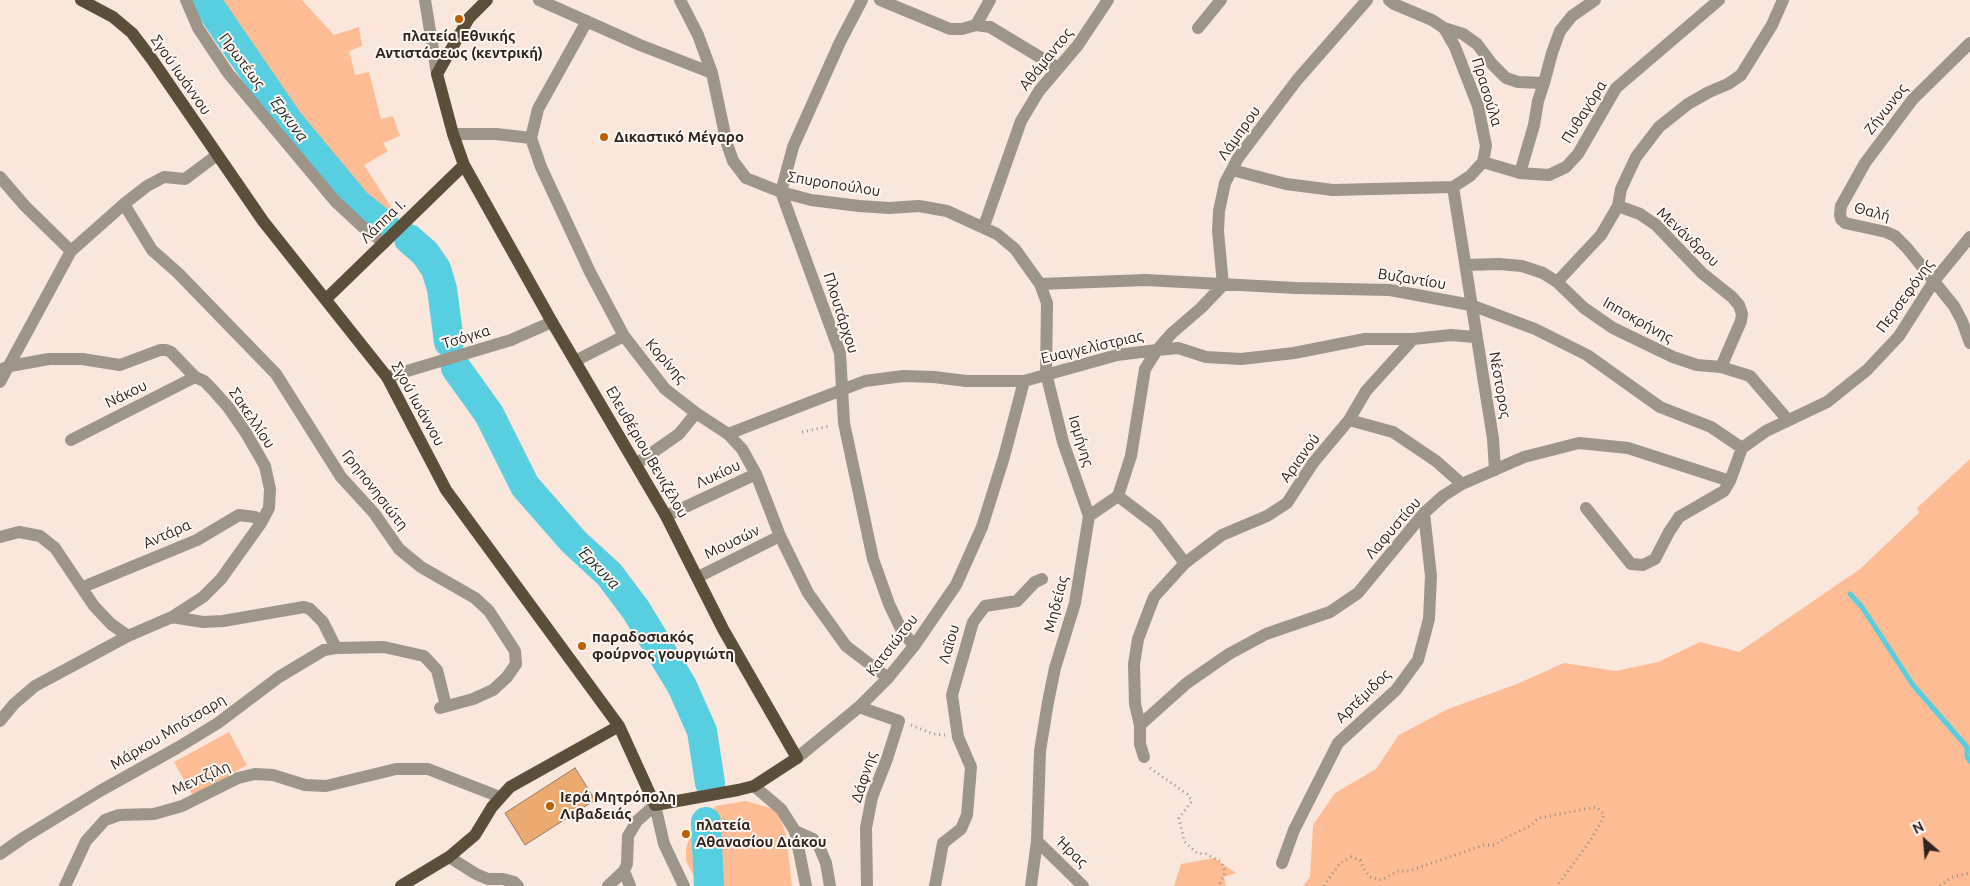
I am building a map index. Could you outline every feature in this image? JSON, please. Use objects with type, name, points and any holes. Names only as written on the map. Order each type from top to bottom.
[{"type":"main road","name":"Σγού Ιωάννου","points":[[81,0],[113,16],[132,33],[263,220],[387,377],[446,490],[619,726],[655,805]]},
{"type":"main road","points":[[437,74],[469,18],[487,0]]},
{"type":"main road","name":"Ελευθέριου Βενιζέλου","points":[[437,74],[453,134],[464,165],[552,322],[666,516],[698,576],[723,629],[797,758]]},
{"type":"main road","name":"Λάππα Ι.","points":[[326,299],[464,165]]},
{"type":"main road","points":[[401,886],[449,857],[475,835],[492,807],[510,787],[619,726]]},
{"type":"main road","name":"Κατσιώτου","points":[[655,805],[754,786],[797,758]]},
{"type":"street","name":"Πρωτέως","points":[[186,0],[198,28],[228,74],[335,201],[363,227],[384,243]]},
{"type":"street","points":[[425,0],[437,74]]},
{"type":"street","points":[[539,0],[640,45],[712,73]]},
{"type":"street","name":"Σπυροπούλου","points":[[680,0],[698,35],[712,73],[727,144],[733,161],[746,178],[781,192],[811,200],[889,208],[919,206],[947,211],[984,226],[997,234],[1015,249],[1040,284],[1046,303],[1046,374]]},
{"type":"street","points":[[781,192],[793,147],[840,42],[862,0]]},
{"type":"street","points":[[880,0],[950,29],[962,29],[976,25],[990,27],[1058,68]]},
{"type":"street","points":[[976,25],[990,0]]},
{"type":"street","name":"Αθάμαντος","points":[[984,226],[1021,121],[1039,91],[1078,46],[1108,0]]},
{"type":"street","points":[[1198,28],[1221,0]]},
{"type":"street","name":"Λάμπρου","points":[[1223,285],[1218,231],[1219,211],[1225,184],[1238,158],[1298,80],[1367,0]]},
{"type":"street","points":[[1389,0],[1394,4],[1432,20],[1444,28],[1463,34],[1476,44],[1506,78],[1518,82],[1544,83]]},
{"type":"street","points":[[1520,173],[1534,125],[1538,101],[1560,31],[1572,16],[1595,0]]},
{"type":"street","name":"Πυθαγόρα","points":[[1483,162],[1520,173],[1549,175],[1566,167],[1578,154],[1616,88],[1719,0]]},
{"type":"street","points":[[1557,282],[1601,235],[1618,206],[1621,189],[1636,157],[1659,127],[1688,104],[1728,84],[1741,75],[1772,25],[1782,0]]},
{"type":"street","points":[[453,134],[496,134],[531,138],[538,109],[587,21]]},
{"type":"street","name":"Πρασούλα","points":[[1444,28],[1455,47],[1478,106],[1486,146],[1483,162]]},
{"type":"street","name":"Ζήνωνος","points":[[1841,206],[1865,162],[1913,99],[1970,43]]},
{"type":"street","name":"Κορίνης","points":[[531,138],[541,167],[590,272],[624,336],[665,389],[696,413],[728,434],[742,449],[756,474],[780,536],[808,593],[846,646],[888,678]]},
{"type":"street","points":[[0,382],[5,368],[70,251],[147,186],[164,177],[185,179],[216,155]]},
{"type":"street","points":[[1232,170],[1286,184],[1333,190],[1453,187],[1470,176],[1483,162]]},
{"type":"street","points":[[0,177],[70,251]]},
{"type":"street","points":[[1453,187],[1471,305]]},
{"type":"street","name":"Πλουτάρχου","points":[[781,192],[840,353],[839,391],[844,423],[873,559],[889,604],[901,629],[914,646]]},
{"type":"street","name":"Γρηπονησιώτη","points":[[124,204],[152,250],[178,273],[276,374],[341,477],[374,513],[400,549],[421,567],[475,598],[489,611],[515,651],[516,664],[507,677],[493,690],[443,707]]},
{"type":"street","name":"Μενάνδρου","points":[[1618,206],[1640,214],[1656,225],[1702,273],[1739,305],[1742,314],[1741,322],[1721,367]]},
{"type":"street","name":"Θαλή","points":[[1841,206],[1841,219],[1845,223],[1886,232],[1895,236],[1954,306],[1970,343]]},
{"type":"street","name":"Περσεφόνης","points":[[1742,448],[1766,431],[1827,402],[1867,370],[1899,336],[1934,281],[1970,237]]},
{"type":"street","name":"Ιπποκρήνης","points":[[1466,265],[1499,264],[1522,266],[1543,273],[1557,282],[1584,308],[1613,328],[1673,357],[1697,365],[1721,367],[1750,376],[1788,420]]},
{"type":"street","name":"Βυζαντίου","points":[[1040,284],[1146,280],[1223,285],[1390,290],[1471,305],[1535,328],[1587,355],[1660,407],[1711,427],[1742,448]]},
{"type":"street","points":[[1089,516],[1118,496],[1131,456],[1145,369],[1157,350],[1172,333],[1201,308],[1223,285]]},
{"type":"street","name":"Νέστορος","points":[[1471,305],[1493,440],[1495,470]]},
{"type":"street","name":"Τσόγκα","points":[[387,377],[511,340],[552,322]]},
{"type":"street","name":"Ευαγγελίστριας","points":[[839,391],[865,382],[903,376],[966,381],[1024,381],[1117,355],[1178,348],[1206,357],[1241,360],[1294,353],[1365,339],[1413,339],[1451,335],[1476,337]]},
{"type":"street","points":[[575,361],[624,336]]},
{"type":"street","name":"Αριανού","points":[[1144,756],[1140,744],[1140,725],[1135,704],[1134,664],[1138,639],[1154,596],[1185,563],[1222,535],[1267,516],[1287,503],[1313,463],[1349,420],[1366,391],[1413,339]]},
{"type":"street","name":"Σακελλίου","points":[[0,721],[14,704],[35,686],[128,636],[172,617],[203,597],[221,579],[261,523],[269,508],[270,489],[265,466],[228,407],[204,381],[195,377],[171,352],[160,350],[120,365],[82,359],[49,359],[5,368]]},
{"type":"street","name":"Ισμήνης","points":[[1046,374],[1063,442],[1089,516]]},
{"type":"street","name":"Νάκου","points":[[71,440],[195,377]]},
{"type":"street","name":"Κατσιώτου","points":[[797,758],[859,707],[888,678],[914,646],[956,585],[982,527],[1004,457],[1024,381]]},
{"type":"street","points":[[728,434],[839,391]]},
{"type":"street","points":[[636,464],[679,434],[696,413]]},
{"type":"street","points":[[1349,420],[1393,432],[1436,461],[1462,484]]},
{"type":"street","name":"Λαφυστίου","points":[[1140,725],[1187,683],[1229,654],[1266,634],[1330,612],[1358,593],[1424,513],[1443,496],[1462,484],[1524,457],[1579,443],[1628,448],[1730,481]]},
{"type":"street","points":[[1586,508],[1631,564],[1644,565],[1655,559],[1669,532],[1680,517],[1724,491],[1730,481],[1742,448]]},
{"type":"street","name":"Λυκίου","points":[[666,516],[756,474]]},
{"type":"street","points":[[1118,496],[1156,525],[1185,563]]},
{"type":"street","name":"Αρτέμιδος","points":[[1282,863],[1294,830],[1338,743],[1396,690],[1418,660],[1429,619],[1431,576],[1424,513]]},
{"type":"street","name":"Αντάρα","points":[[82,587],[197,540],[239,515],[255,517],[261,523]]},
{"type":"street","name":"Μηδείας","points":[[1031,886],[1037,841],[1040,751],[1055,668],[1075,603],[1089,516]]},
{"type":"street","points":[[0,537],[19,532],[40,536],[54,548],[94,606],[111,624],[128,636]]},
{"type":"street","name":"Μουσών","points":[[698,576],[780,536]]},
{"type":"street","name":"Λαΐου","points":[[935,886],[943,843],[961,829],[967,815],[971,768],[958,737],[952,695],[973,622],[985,606],[1017,601],[1034,582],[1042,580]]},
{"type":"street","points":[[172,617],[203,622],[223,621],[288,608],[304,607],[310,609],[323,622],[336,648]]},
{"type":"street","name":"Μάρκου Μπότσαρη","points":[[0,854],[22,838],[100,791],[218,723],[279,676],[324,650],[384,647],[424,656],[437,670],[443,707]]},
{"type":"street","points":[[859,707],[899,721]]},
{"type":"street","name":"Δάφνης","points":[[867,886],[866,828],[871,805],[899,721]]},
{"type":"street","name":"Μεντζίλη","points":[[65,886],[86,841],[105,820],[119,815],[154,814],[182,806],[238,778],[255,774],[274,775],[305,785],[326,786],[396,769],[428,768],[500,797]]},
{"type":"street","points":[[754,786],[781,809],[795,831],[806,886]]},
{"type":"street","points":[[608,886],[624,871],[627,864],[628,836],[637,820],[655,805],[664,844],[684,886]]},
{"type":"street","points":[[795,831],[812,838],[818,844],[826,863],[830,886]]},
{"type":"street","name":"Ήρας","points":[[1037,841],[1084,886]]},
{"type":"street","points":[[449,857],[476,874],[488,879],[503,879],[514,882],[518,886]]},
{"type":"street","points":[[624,871],[630,886]]},
{"type":"path","points":[[802,432],[844,423]]},
{"type":"path","points":[[899,721],[934,734],[958,737]]},
{"type":"path","points":[[1144,756],[1151,769],[1187,794],[1192,801],[1179,818],[1184,841],[1197,853],[1206,854],[1221,862],[1225,870],[1218,886]]},
{"type":"path","points":[[1324,886],[1340,863],[1350,857],[1360,860],[1370,877],[1381,880],[1398,871],[1409,871],[1484,845],[1495,845],[1530,826],[1540,818],[1596,807],[1604,814],[1601,822],[1590,841],[1556,886]]},
{"type":"path","points":[[1940,886],[1952,878],[1970,873]]},
{"type":"shaded area","points":[[212,0],[302,0],[334,35],[359,27],[362,46],[349,51],[355,75],[369,72],[381,119],[393,116],[400,136],[383,143],[388,151],[364,165],[395,213],[389,218],[370,204],[316,147],[293,119]]},
{"type":"shaded area","points":[[1970,459],[1970,886],[1303,886],[1310,877],[1313,825],[1335,793],[1376,769],[1399,735],[1448,709],[1517,684],[1564,663],[1616,671],[1658,662],[1700,642],[1739,652],[1860,569],[1919,513],[1917,508]]},
{"type":"shaded area","points":[[229,732],[247,765],[193,796],[174,762]]},
{"type":"shaded area","points":[[746,801],[777,810],[786,834],[792,886],[699,886],[686,861],[686,849],[689,839],[716,806]]},
{"type":"shaded area","points":[[1214,858],[1236,873],[1224,877],[1226,886],[1174,886],[1181,864]]},
{"type":"building","name":"Ιερά Μητρόπολη Λιβαδειάς","points":[[575,768],[595,800],[525,845],[505,813]]},
{"type":"waterway","name":"Έρκυνα","points":[[207,0],[288,121],[357,204],[385,226]]},
{"type":"waterway","name":"Έρκυνα","points":[[409,239],[425,253],[436,269],[442,289],[449,342]]},
{"type":"waterway","name":"Έρκυνα","points":[[456,368],[489,414],[525,486],[574,542],[609,574],[636,610],[682,686],[702,731],[710,783]]},
{"type":"waterway","points":[[1850,594],[1862,607],[1913,685],[1967,747],[1967,757],[1970,761]]},
{"type":"waterway","name":"Έρκυνα","points":[[706,822],[709,886]]},
{"type":"place","name":"πλατεία Εθνικής Αντιστάσεως (κεντρική)","points":[[459,19]]},
{"type":"place","name":"Δικαστικό Μέγαρο","points":[[604,137]]},
{"type":"place","name":"παραδοσιακός φούρνος γουργιώτη","points":[[582,646]]},
{"type":"place","name":"Ιερά Μητρόπολη Λιβαδειάς","points":[[550,806]]},
{"type":"place","name":"πλατεία Αθανασίου Διάκου","points":[[686,834]]}]
